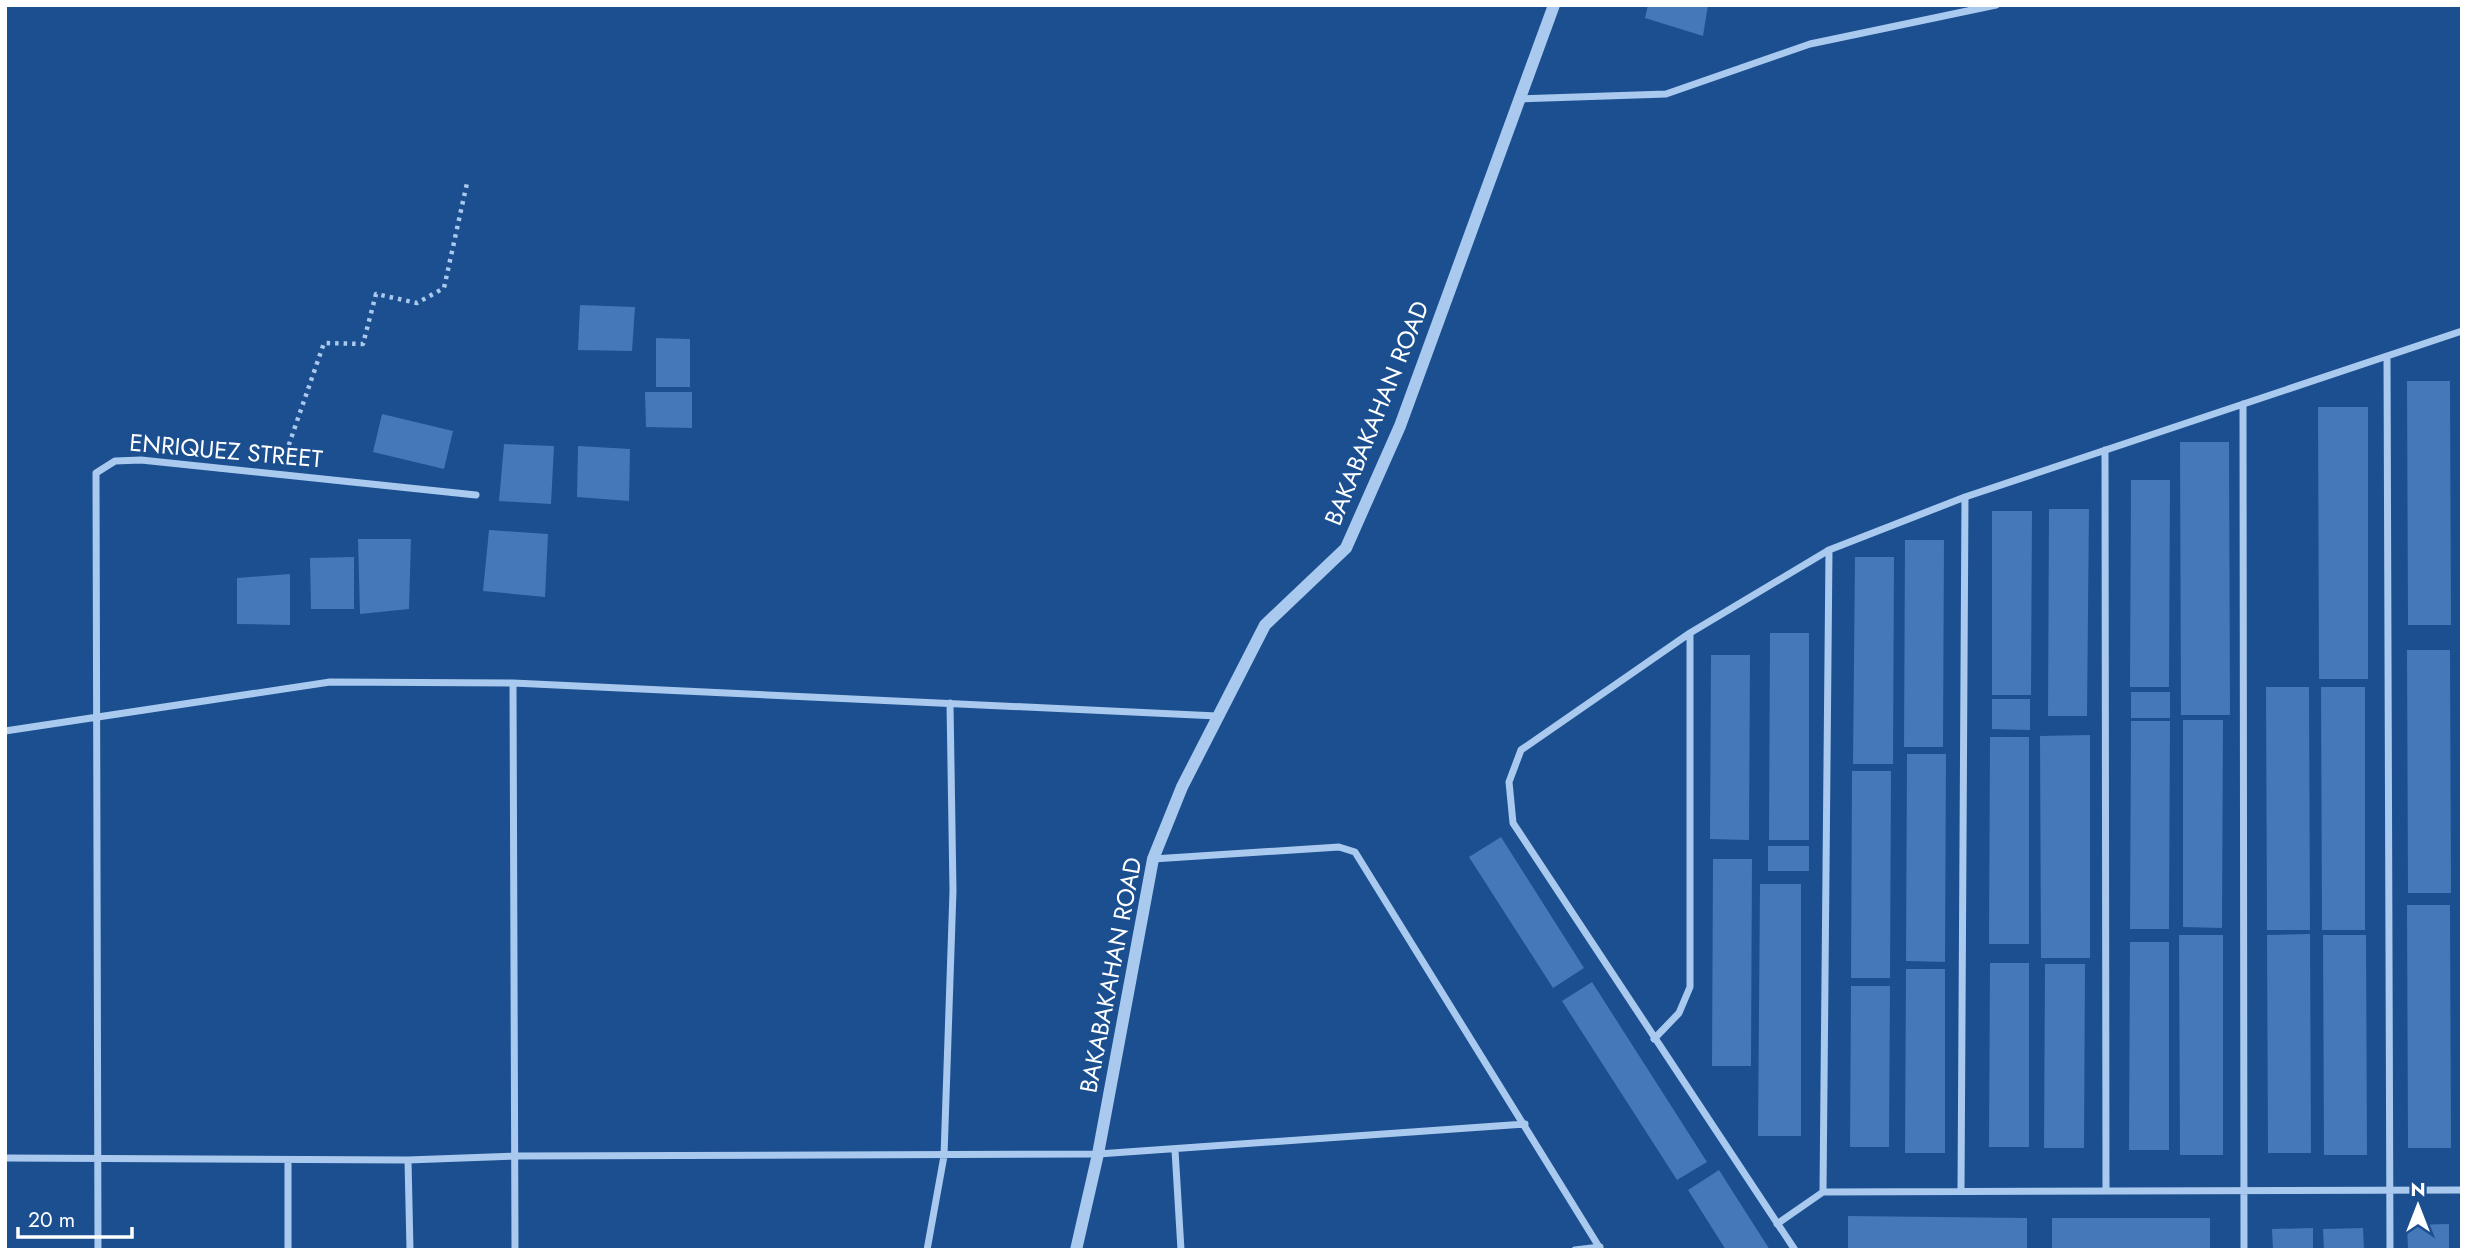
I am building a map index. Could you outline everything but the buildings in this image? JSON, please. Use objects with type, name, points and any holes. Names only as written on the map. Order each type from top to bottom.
[{"type":"street","name":"BAKABAKAHAN ROAD","points":[[1076,1250],[1098,1154],[1153,859],[1182,787],[1265,625],[1346,548],[1400,426],[1554,5]]},
{"type":"street","points":[[1518,99],[1666,94],[1810,44],[1996,5]]},
{"type":"street","points":[[1796,1250],[1513,823],[1509,782],[1521,750],[1690,633],[1829,550],[1965,497],[2462,331]]},
{"type":"street","points":[[2387,356],[2390,1250]]},
{"type":"street","points":[[2244,404],[2244,1250]]},
{"type":"street","points":[[2105,450],[2106,1191]]},
{"type":"street","name":"ENRIQUEZ STREET","points":[[95,720],[96,473],[116,461],[141,460],[475,495]]},
{"type":"street","points":[[1961,1191],[1965,497]]},
{"type":"street","points":[[1823,1192],[1829,550]]},
{"type":"street","points":[[1654,1039],[1679,1013],[1690,987],[1690,633]]},
{"type":"street","points":[[5,731],[95,720],[330,682],[513,683],[1217,716]]},
{"type":"street","points":[[513,683],[515,1250]]},
{"type":"street","points":[[927,1250],[944,1156],[953,891],[950,703]]},
{"type":"street","points":[[95,720],[98,1250]]},
{"type":"street","points":[[1153,859],[1339,847],[1355,852],[1601,1248],[1575,1250]]},
{"type":"street","points":[[5,1157],[408,1160],[515,1156],[1098,1154],[1525,1124]]},
{"type":"street","points":[[1175,1150],[1181,1250]]},
{"type":"street","points":[[288,1160],[288,1250]]},
{"type":"street","points":[[408,1160],[410,1250]]},
{"type":"street","points":[[1777,1224],[1823,1192],[2462,1190]]},
{"type":"path","points":[[279,474],[324,343],[363,344],[376,294],[417,303],[444,288],[467,183]]}]
